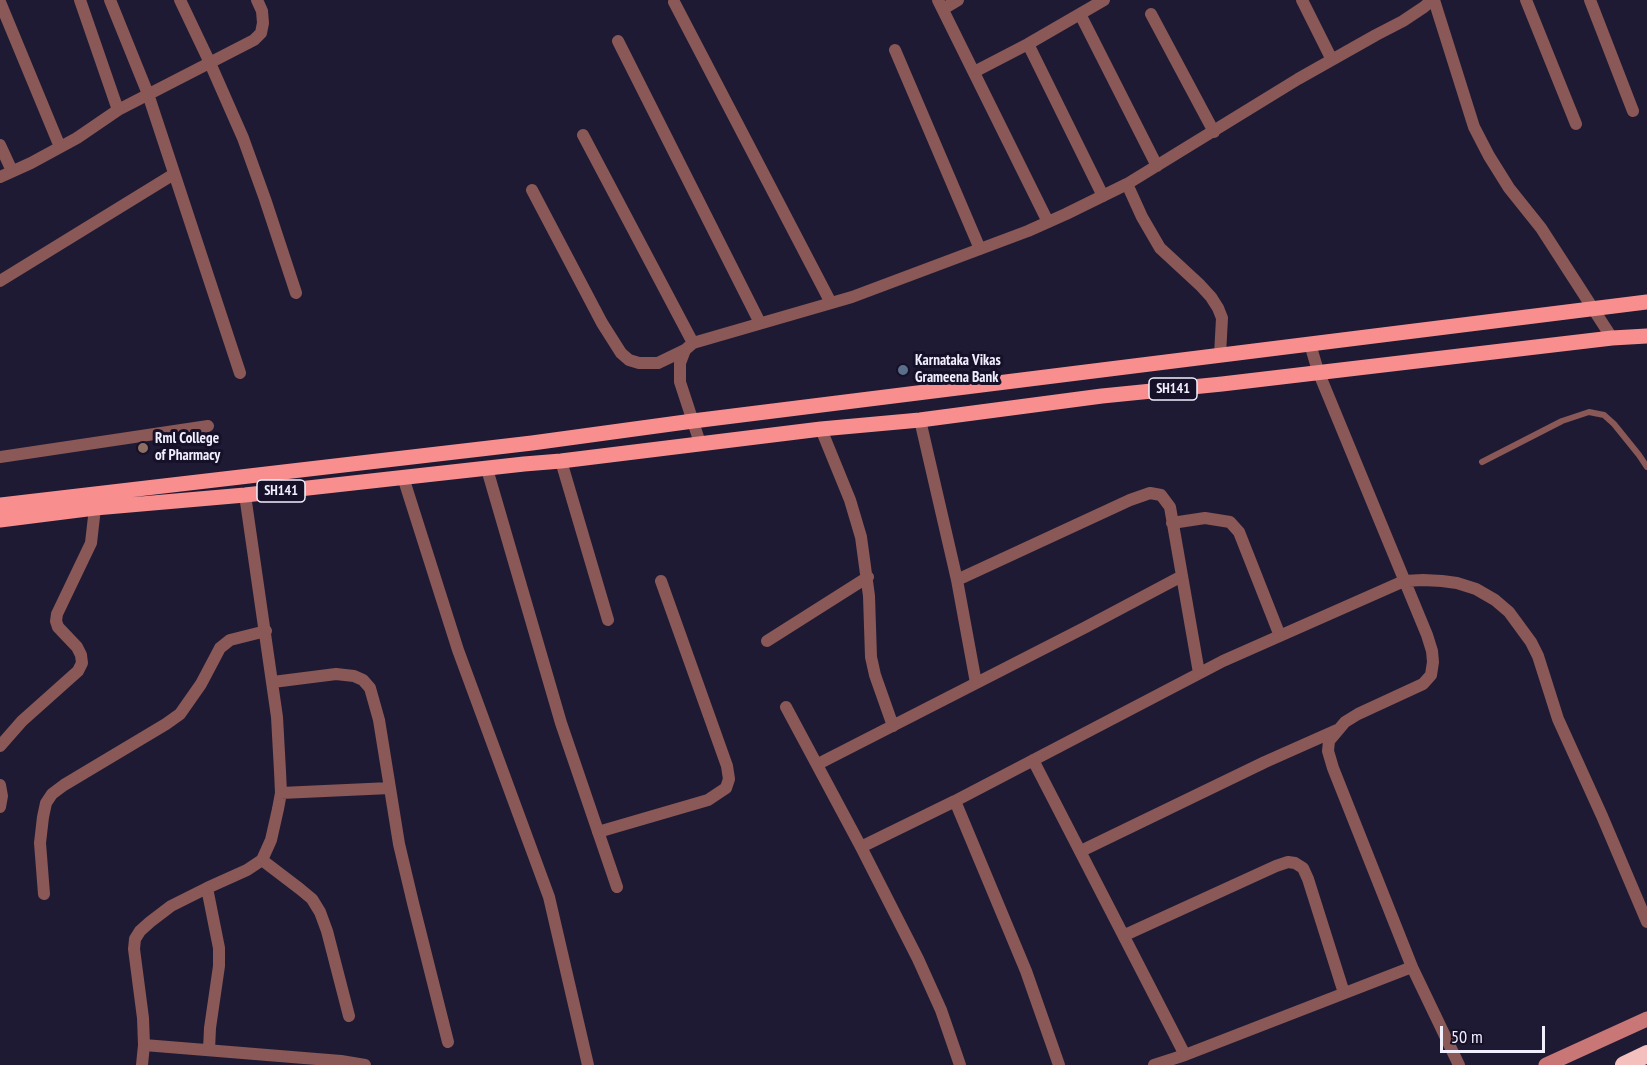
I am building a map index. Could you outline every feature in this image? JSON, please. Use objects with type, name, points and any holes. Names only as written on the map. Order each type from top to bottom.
[{"type":"highway","points":[[1624,1065],[1647,1054]]},
{"type":"main road","points":[[693,421],[1647,302]]},
{"type":"main road","name":"SH141","points":[[700,443],[920,420],[1318,371],[1647,336]]},
{"type":"main road","name":"SH141","points":[[0,505],[693,421]]},
{"type":"main road","points":[[561,461],[700,443]]},
{"type":"main road","name":"SH141","points":[[0,520],[95,508],[245,495],[561,461]]},
{"type":"street","points":[[80,0],[118,110]]},
{"type":"street","points":[[110,0],[147,94],[240,373]]},
{"type":"street","points":[[180,0],[243,138],[296,293]]},
{"type":"street","points":[[0,177],[77,138],[118,110],[147,94],[248,44],[261,33],[262,11],[257,0]]},
{"type":"street","points":[[958,0],[940,4],[1048,222]]},
{"type":"street","points":[[974,72],[1104,0]]},
{"type":"street","points":[[1302,0],[1332,60]]},
{"type":"street","points":[[532,190],[602,323],[621,353],[628,360],[639,363],[658,363],[689,346],[852,297],[1048,222],[1127,184],[1332,60],[1403,21],[1433,0],[1474,127],[1484,146],[1509,188],[1541,228],[1612,338]]},
{"type":"street","points":[[1526,0],[1576,124]]},
{"type":"street","points":[[1590,0],[1633,111]]},
{"type":"street","points":[[0,2],[60,147]]},
{"type":"street","points":[[674,2],[831,303]]},
{"type":"street","points":[[1080,14],[1157,166]]},
{"type":"street","points":[[1151,14],[1214,132]]},
{"type":"street","points":[[618,41],[760,323]]},
{"type":"street","points":[[1028,44],[1103,196]]},
{"type":"street","points":[[895,50],[980,249]]},
{"type":"street","points":[[583,135],[689,346]]},
{"type":"street","points":[[0,145],[12,171]]},
{"type":"street","points":[[0,281],[174,174]]},
{"type":"street","points":[[1127,184],[1160,248],[1200,285],[1218,308],[1222,318],[1220,355]]},
{"type":"street","points":[[1310,344],[1318,371],[1427,635],[1433,662],[1431,675],[1423,684],[1345,722],[1329,741],[1328,751],[1412,967],[1459,1065]]},
{"type":"street","points":[[689,346],[680,363],[680,382],[700,443]]},
{"type":"street","points":[[920,420],[957,580],[976,683]]},
{"type":"street","points":[[0,457],[208,426]]},
{"type":"street","points":[[821,429],[850,500],[861,537],[868,577],[871,657],[892,726]]},
{"type":"street","points":[[561,461],[608,620]]},
{"type":"street","points":[[487,469],[561,723],[617,887]]},
{"type":"street","points":[[403,477],[458,650],[549,897],[588,1065]]},
{"type":"street","points":[[957,580],[1090,518],[1150,493],[1161,495],[1170,507],[1199,673]]},
{"type":"street","points":[[142,1065],[143,1018],[134,950],[135,939],[145,926],[171,906],[247,870],[262,860],[271,840],[280,793],[273,682],[245,495]]},
{"type":"street","points":[[0,746],[22,721],[78,670],[82,663],[77,647],[58,627],[57,614],[91,543],[95,508]]},
{"type":"street","points":[[1172,523],[1205,518],[1230,522],[1239,532],[1280,636]]},
{"type":"street","points":[[818,764],[1182,576]]},
{"type":"street","points":[[767,641],[868,577]]},
{"type":"street","points":[[598,832],[708,800],[726,788],[729,780],[727,766],[661,580]]},
{"type":"street","points":[[861,847],[955,801],[1223,661],[1404,581],[1442,581],[1476,589],[1495,600],[1509,612],[1531,642],[1538,657],[1557,719],[1602,816],[1647,922]]},
{"type":"street","points":[[44,894],[40,843],[46,803],[52,794],[180,714],[201,684],[220,648],[230,640],[266,631]]},
{"type":"street","points":[[273,682],[336,674],[354,676],[363,680],[370,688],[379,720],[399,844],[448,1042]]},
{"type":"street","points":[[786,706],[918,959],[941,1010],[960,1065]]},
{"type":"street","points":[[1082,851],[1265,762],[1338,730]]},
{"type":"street","points":[[1033,760],[1082,851],[1185,1055]]},
{"type":"street","points":[[0,785],[2,796],[0,807]]},
{"type":"street","points":[[280,793],[390,788]]},
{"type":"street","points":[[955,801],[1026,971],[1059,1065]]},
{"type":"street","points":[[262,860],[300,888],[312,899],[320,912],[349,1016]]},
{"type":"street","points":[[1125,935],[1276,866],[1288,862],[1295,863],[1303,868],[1308,879],[1344,993]]},
{"type":"street","points":[[207,888],[219,948],[209,1050]]},
{"type":"street","points":[[1154,1065],[1412,967]]},
{"type":"street","points":[[1546,1065],[1647,1019]]},
{"type":"street","points":[[144,1045],[209,1050],[260,1060],[342,1061],[365,1065]]},
{"type":"lane","points":[[1482,462],[1562,421],[1589,412],[1604,416],[1614,424],[1647,467]]},
{"type":"place","name":"Karnataka Vikas Grameena Bank","points":[[903,370]]},
{"type":"place","name":"Rml College of Pharmacy","points":[[143,448]]}]
